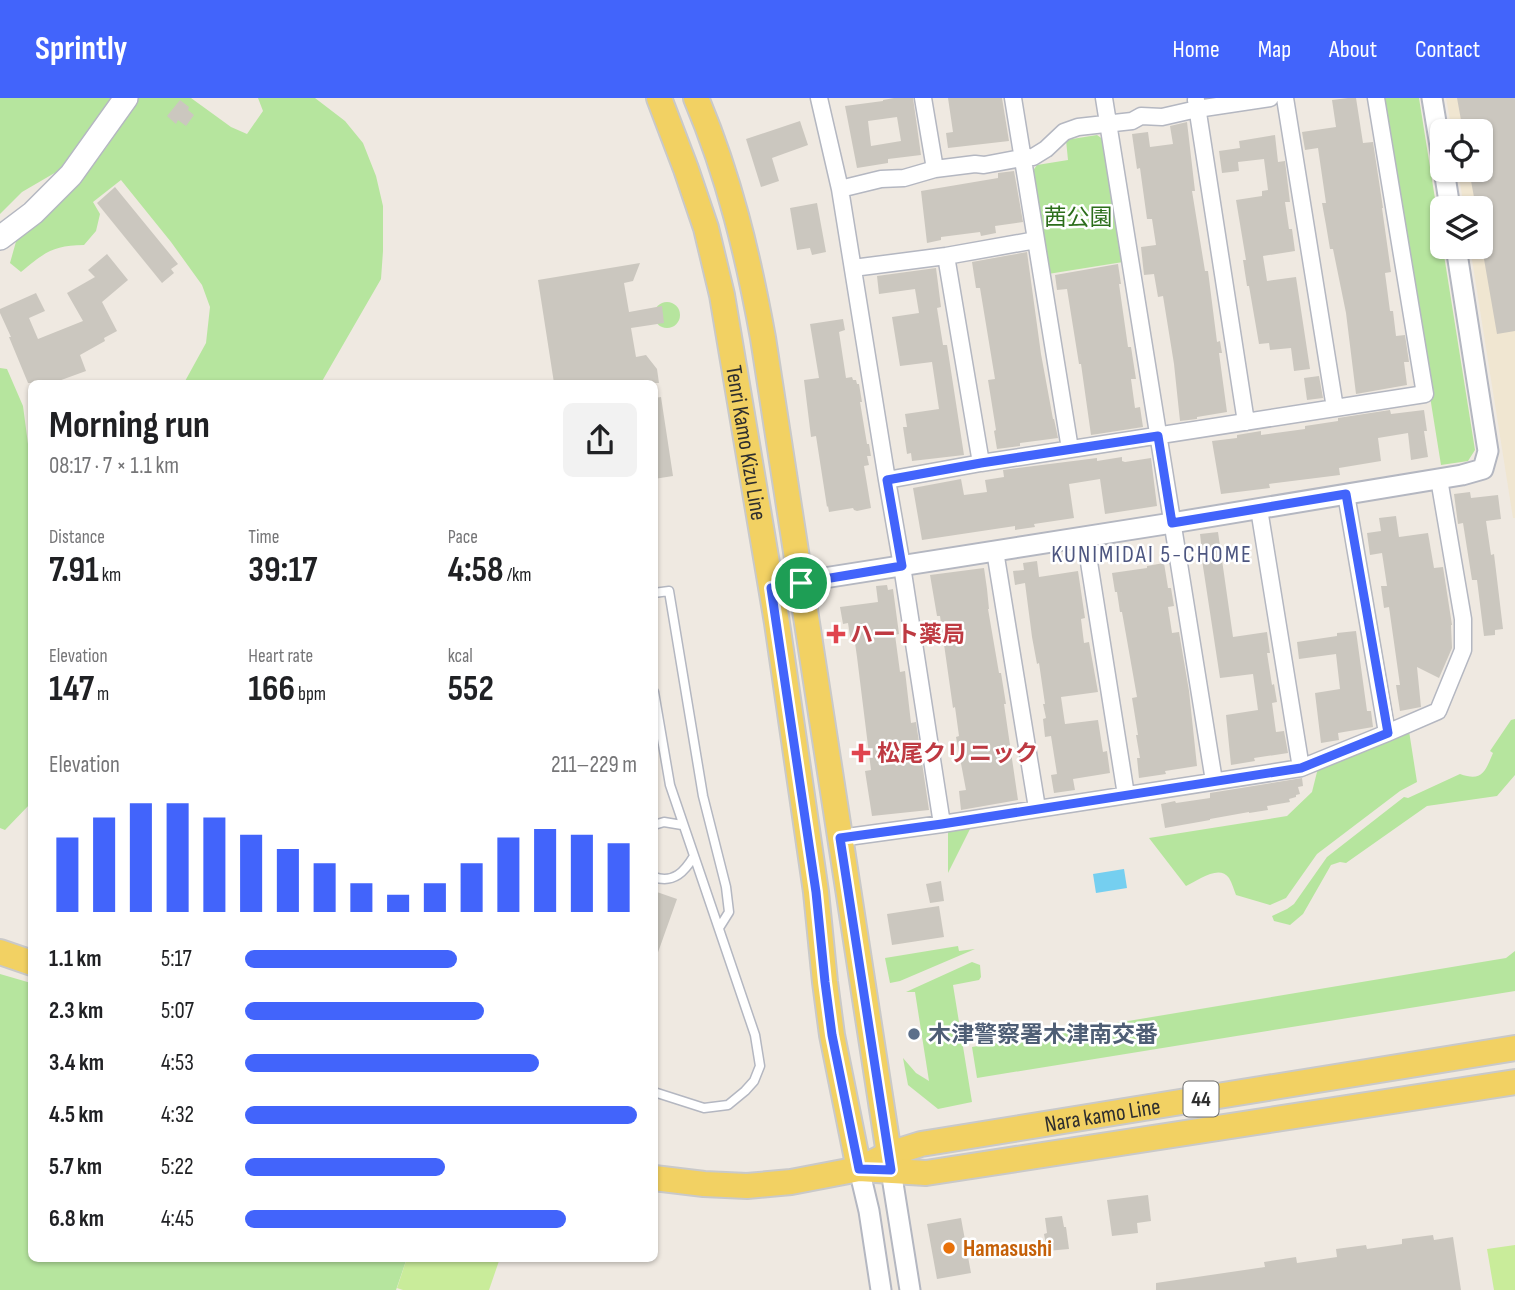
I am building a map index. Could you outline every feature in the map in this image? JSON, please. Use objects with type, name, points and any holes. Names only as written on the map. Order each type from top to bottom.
[{"type":"main road","points":[[0,238],[33,213],[71,175],[126,98]]},
{"type":"main road","name":"Tenri Kamo Kizu Line","points":[[659,98],[706,228],[722,295],[771,588],[816,892],[832,1035],[859,1169]]},
{"type":"main road","name":"Tenri Kamo Kizu Line","points":[[696,98],[714,139],[752,274],[890,1162]]},
{"type":"main road","points":[[0,952],[28,962]]},
{"type":"main road","name":"Nara kamo Line","points":[[658,1178],[747,1186],[791,1182],[890,1162],[921,1144],[1515,1048]]},
{"type":"main road","name":"Nara kamo Line","points":[[890,1162],[926,1173],[1515,1082]]},
{"type":"street","points":[[820,98],[840,189],[942,824]]},
{"type":"street","points":[[923,98],[935,169]]},
{"type":"street","points":[[1013,98],[1070,449]]},
{"type":"street","points":[[1104,98],[1214,781]]},
{"type":"street","points":[[840,189],[881,179],[904,178],[935,169],[1033,157],[1064,132],[1078,127],[1132,121],[1141,116],[1163,117],[1196,103],[1270,98]]},
{"type":"street","points":[[1285,98],[1335,408]]},
{"type":"street","points":[[887,480],[1425,394],[1377,98]]},
{"type":"street","points":[[1432,98],[1435,119]]},
{"type":"street","points":[[1196,103],[1246,422]]},
{"type":"street","points":[[853,268],[946,256],[1036,240]]},
{"type":"street","points":[[946,256],[981,463]]},
{"type":"street","points":[[771,588],[1439,479],[1483,469],[1488,450],[1458,259]]},
{"type":"street","points":[[840,838],[1301,768],[1438,711],[1463,650],[1463,619],[1439,479]]},
{"type":"street","points":[[1346,494],[1388,733]]},
{"type":"street","points":[[1259,509],[1301,768]]},
{"type":"street","points":[[1085,537],[1126,795]]},
{"type":"street","points":[[995,551],[1037,808]]},
{"type":"street","points":[[890,1162],[910,1290]]},
{"type":"street","points":[[859,1169],[869,1211],[881,1290]]},
{"type":"lane","points":[[658,592],[669,591],[704,796],[726,887],[729,912],[719,928]]},
{"type":"lane","points":[[658,715],[670,785],[755,1035],[760,1066],[746,1091],[728,1105],[704,1108],[658,1092]]},
{"type":"lane","points":[[658,824],[682,825]]},
{"type":"lane","points":[[658,879],[678,876],[694,856]]},
{"type":"shaded area","points":[[1446,98],[1515,98],[1515,518],[1472,259],[1493,259],[1493,196],[1462,196],[1460,182],[1493,182],[1493,119],[1450,119]]},
{"type":"green space","points":[[0,98],[115,98],[77,151],[58,171],[22,192],[0,214]]},
{"type":"green space","points":[[139,98],[191,98],[231,127],[247,134],[263,111],[258,98],[315,98],[345,121],[363,143],[376,176],[383,206],[381,279],[323,380],[186,380],[206,343],[210,307],[202,285],[121,180],[93,202],[100,214],[96,231],[84,245],[50,251],[21,272],[10,263],[17,238],[75,185],[106,148]]},
{"type":"green space","points":[[1382,98],[1419,98],[1430,182],[1432,182],[1435,196],[1430,196],[1430,259],[1445,259],[1475,450],[1468,461],[1441,465]]},
{"type":"green space","name":"茜公園","points":[[1097,135],[1104,140],[1123,262],[1048,274],[1032,172],[1037,165],[1068,160],[1066,140]]},
{"type":"green space","points":[[667,302],[676,306],[680,315],[676,324],[667,328],[658,324],[654,315],[658,306]]},
{"type":"green space","points":[[0,368],[7,369],[23,406],[28,444],[28,806],[5,830],[0,828]]},
{"type":"green space","points":[[1515,719],[1515,775],[1497,796],[1427,806],[1346,863],[1331,865],[1303,914],[1290,925],[1274,921],[1272,916],[1294,904],[1327,857],[1404,797],[1408,798],[1460,774],[1473,777],[1482,774],[1493,753],[1490,751],[1511,720]]},
{"type":"green space","points":[[1409,731],[1417,782],[1400,791],[1317,854],[1286,898],[1270,905],[1236,895],[1225,874],[1214,873],[1186,886],[1149,838],[1287,816],[1312,792],[1318,768]]},
{"type":"green space","points":[[971,827],[948,873],[948,830]]},
{"type":"green space","points":[[958,946],[959,951],[975,949],[890,983],[885,958]]},
{"type":"green space","points":[[1515,951],[1515,991],[977,1078],[972,1047],[1506,958]]},
{"type":"green space","points":[[972,962],[980,965],[979,980],[953,985],[972,1102],[938,1109],[908,1085],[903,1058],[916,1073],[929,1081],[915,992],[906,992]]},
{"type":"green space","points":[[0,974],[28,982],[28,1262],[406,1262],[396,1290],[0,1290]]},
{"type":"green space","points":[[1515,1245],[1515,1290],[1494,1290],[1487,1249]]},
{"type":"green space","points":[[406,1262],[499,1262],[489,1290],[397,1288]]},
{"type":"water","points":[[1124,869],[1127,888],[1096,893],[1093,874]]},
{"type":"building","points":[[913,98],[921,155],[888,159],[888,163],[857,168],[845,106]],"holes":[[[897,117],[901,141],[871,146],[868,121]]]},
{"type":"building","points":[[948,98],[1002,98],[1009,141],[948,148],[946,133],[953,132]]},
{"type":"building","points":[[1356,98],[1363,143],[1373,142],[1391,272],[1385,273],[1390,311],[1393,311],[1396,336],[1405,335],[1409,362],[1404,362],[1407,385],[1356,394],[1346,313],[1322,203],[1326,203],[1318,148],[1305,150],[1302,132],[1336,127],[1332,100]]},
{"type":"building","points":[[1457,98],[1515,98],[1515,331],[1497,334],[1484,259],[1493,259],[1493,196],[1474,196],[1471,182],[1493,182],[1493,119],[1461,119]]},
{"type":"building","points":[[180,100],[194,115],[186,126],[178,120],[176,124],[167,116]]},
{"type":"building","points":[[800,121],[808,145],[772,158],[779,181],[761,187],[746,139]]},
{"type":"building","points":[[1187,122],[1195,191],[1192,191],[1205,271],[1208,271],[1217,342],[1220,341],[1222,353],[1219,353],[1227,412],[1180,421],[1163,296],[1158,297],[1154,274],[1144,275],[1141,247],[1156,245],[1152,219],[1147,219],[1132,134],[1148,132],[1150,147],[1173,144],[1170,126]]},
{"type":"building","points":[[1275,135],[1278,162],[1285,161],[1290,202],[1285,202],[1295,251],[1263,256],[1267,281],[1296,277],[1310,369],[1294,371],[1291,348],[1270,350],[1269,343],[1259,344],[1243,260],[1246,260],[1236,200],[1262,196],[1262,191],[1268,190],[1264,159],[1238,162],[1239,171],[1222,173],[1219,151],[1240,148],[1239,141]]},
{"type":"building","points":[[1014,171],[1023,222],[995,226],[996,233],[981,236],[980,232],[941,237],[941,240],[927,243],[921,191],[998,178],[998,173]]},
{"type":"building","points":[[115,187],[178,264],[171,269],[174,273],[162,283],[97,203]]},
{"type":"building","points":[[817,203],[826,252],[812,255],[810,248],[797,250],[790,208]]},
{"type":"building","points":[[1027,252],[1041,354],[1058,438],[997,449],[988,380],[995,379],[980,288],[976,288],[972,262]]},
{"type":"building","points":[[107,254],[128,280],[102,302],[117,331],[80,355],[86,371],[61,380],[28,380],[28,383],[0,309],[36,293],[45,311],[29,318],[38,339],[83,321],[67,293],[95,277],[88,270]]},
{"type":"building","points":[[640,263],[633,281],[624,283],[629,312],[662,306],[664,323],[631,328],[636,357],[646,355],[657,369],[659,383],[658,380],[554,380],[538,280]]},
{"type":"building","points":[[1118,264],[1128,347],[1131,347],[1136,379],[1131,379],[1135,408],[1140,407],[1143,427],[1091,435],[1067,289],[1057,290],[1055,275]]},
{"type":"building","points":[[936,268],[941,307],[937,308],[943,345],[947,345],[964,455],[912,461],[911,453],[907,454],[903,427],[907,427],[905,414],[939,409],[932,362],[900,366],[892,317],[919,313],[915,289],[879,294],[877,276]]},
{"type":"building","points":[[843,319],[845,330],[839,332],[846,378],[852,377],[859,384],[871,456],[867,456],[869,465],[864,466],[871,508],[829,512],[816,436],[811,437],[804,380],[819,378],[810,324]]},
{"type":"building","points":[[1319,376],[1323,398],[1307,400],[1304,378]]},
{"type":"building","points":[[658,397],[661,397],[673,476],[658,478]]},
{"type":"building","points":[[1390,410],[1391,414],[1424,410],[1428,457],[1411,460],[1408,433],[1378,438],[1381,461],[1339,468],[1340,475],[1269,484],[1270,488],[1221,494],[1212,441],[1261,431],[1261,435],[1305,429],[1305,426],[1338,421],[1338,418]]},
{"type":"building","points":[[1122,457],[1125,462],[1151,458],[1157,506],[1105,514],[1100,479],[1069,484],[1074,518],[1015,530],[1015,526],[922,540],[913,488],[961,479],[964,495],[987,492],[985,480],[1004,477],[1003,470]]},
{"type":"building","points":[[1470,492],[1471,498],[1498,495],[1501,519],[1486,521],[1491,555],[1494,554],[1503,629],[1495,630],[1495,635],[1484,636],[1477,580],[1472,580],[1463,523],[1458,524],[1454,494]]},
{"type":"building","points":[[1396,516],[1399,537],[1428,533],[1434,568],[1443,567],[1452,625],[1452,648],[1439,678],[1417,667],[1421,707],[1400,711],[1396,685],[1400,685],[1389,607],[1384,608],[1381,586],[1387,586],[1382,553],[1370,555],[1367,533],[1381,531],[1379,518]]},
{"type":"building","points":[[1218,532],[1233,637],[1267,632],[1270,653],[1267,653],[1277,702],[1272,703],[1276,732],[1284,731],[1288,753],[1254,758],[1255,761],[1231,765],[1226,715],[1258,710],[1253,674],[1220,678],[1200,534]]},
{"type":"building","points":[[1037,561],[1039,577],[1078,571],[1085,618],[1081,619],[1084,643],[1089,642],[1098,692],[1061,697],[1065,724],[1098,720],[1103,752],[1107,751],[1110,773],[1073,779],[1075,790],[1054,793],[1051,775],[1057,774],[1051,736],[1045,737],[1045,704],[1025,583],[1015,585],[1013,571],[1024,570],[1023,563]]},
{"type":"building","points":[[1164,563],[1174,606],[1168,607],[1172,633],[1179,632],[1189,691],[1197,766],[1139,778],[1138,735],[1132,698],[1137,697],[1112,573]]},
{"type":"building","points":[[984,568],[1018,800],[961,810],[959,791],[966,790],[956,737],[959,736],[940,616],[937,616],[930,575]]},
{"type":"building","points":[[887,585],[888,590],[893,589],[899,634],[895,635],[900,672],[905,671],[911,723],[916,722],[929,810],[872,816],[865,771],[871,770],[855,643],[851,643],[848,623],[843,624],[840,607],[878,602],[876,586]]},
{"type":"building","points":[[1356,631],[1367,711],[1371,711],[1373,727],[1338,733],[1339,740],[1321,743],[1315,693],[1340,689],[1336,654],[1299,659],[1297,642]]},
{"type":"building","points":[[1302,778],[1303,786],[1298,787],[1300,794],[1289,799],[1290,802],[1267,806],[1268,810],[1165,828],[1161,804],[1210,798],[1210,793]]},
{"type":"building","points":[[941,881],[944,901],[930,903],[926,884]]},
{"type":"building","points":[[658,892],[677,899],[658,952]]},
{"type":"building","points":[[939,906],[944,937],[892,945],[887,914]]},
{"type":"building","points":[[1148,1195],[1151,1221],[1137,1223],[1138,1233],[1112,1236],[1107,1200]]},
{"type":"building","points":[[1062,1216],[1069,1249],[1047,1251],[1045,1218]]},
{"type":"building","name":"Hamasushi","points":[[961,1218],[971,1273],[937,1279],[927,1224]]},
{"type":"building","points":[[1433,1235],[1434,1240],[1453,1237],[1461,1290],[1156,1290],[1156,1283],[1265,1267],[1264,1262],[1296,1257],[1297,1263],[1337,1257],[1336,1249],[1366,1245],[1367,1249],[1402,1244],[1402,1239]]},
{"type":"place","name":"ハート薬局","points":[[836,634]]},
{"type":"place","name":"松尾クリニック","points":[[861,753]]},
{"type":"place","name":"木津警察署木津南交番","points":[[914,1034]]},
{"type":"place","name":"Hamasushi","points":[[949,1248]]},
{"type":"district","name":"KUNIMIDAI 5-CHOME","points":[[1152,554]]},
{"type":"route","points":[[1158,436],[1172,523],[1346,494],[1388,733],[1301,768],[840,838],[891,1170],[859,1169],[832,1035],[816,892],[771,588],[801,583],[902,566],[887,480],[1158,436]]}]
